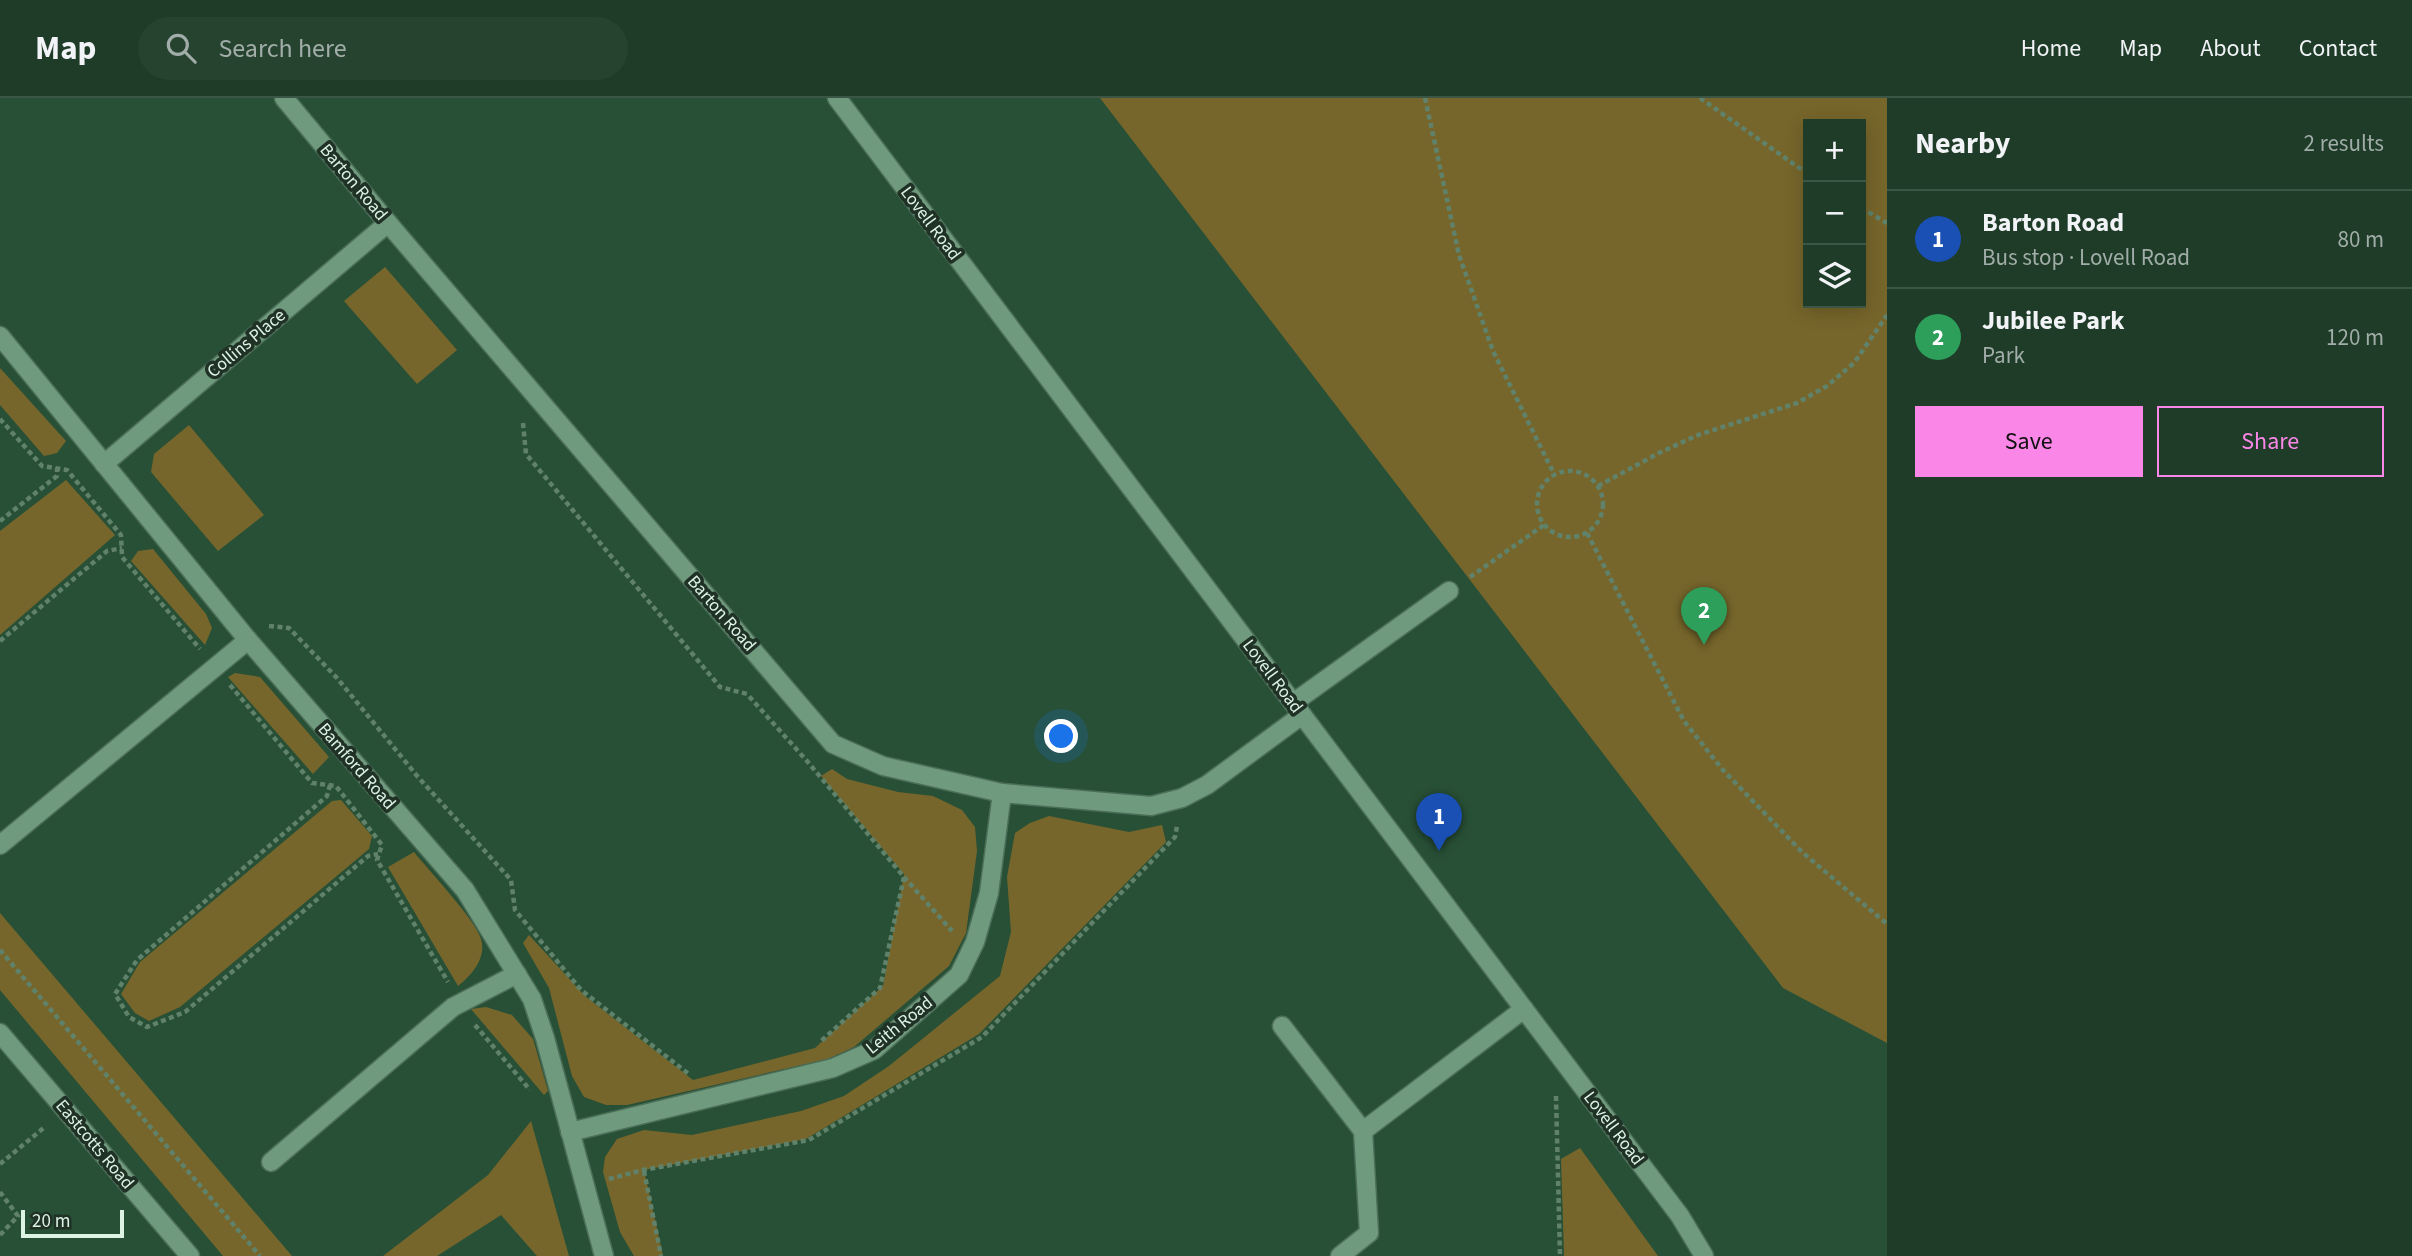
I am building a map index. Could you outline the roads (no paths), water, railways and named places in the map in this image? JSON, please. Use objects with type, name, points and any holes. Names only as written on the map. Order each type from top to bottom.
[{"type":"street","name":"Barton Road","points":[[284,98],[833,744],[883,766],[1002,793],[1151,806],[1182,798],[1207,785],[1298,709],[1449,591]]},
{"type":"street","name":"Lovell Road","points":[[837,98],[1680,1216],[1704,1256]]},
{"type":"street","name":"Collins Place","points":[[104,464],[388,223]]},
{"type":"street","name":"Bamford Road","points":[[0,335],[248,640],[465,890],[532,999],[604,1256]]},
{"type":"street","points":[[0,845],[248,640]]},
{"type":"street","name":"Leith Road","points":[[570,1132],[809,1075],[874,1050],[959,975],[970,952],[989,893],[1002,793]]},
{"type":"street","points":[[271,1162],[453,1007],[517,974]]},
{"type":"street","points":[[1363,1131],[1524,1009]]},
{"type":"street","points":[[1282,1026],[1363,1131],[1369,1233],[1340,1256]]},
{"type":"street","name":"Eastcotts Road","points":[[0,1032],[190,1256]]},
{"type":"place","name":"Jubilee Park","points":[[1704,645]]},
{"type":"place","name":"Barton Road","points":[[1439,851]]}]
